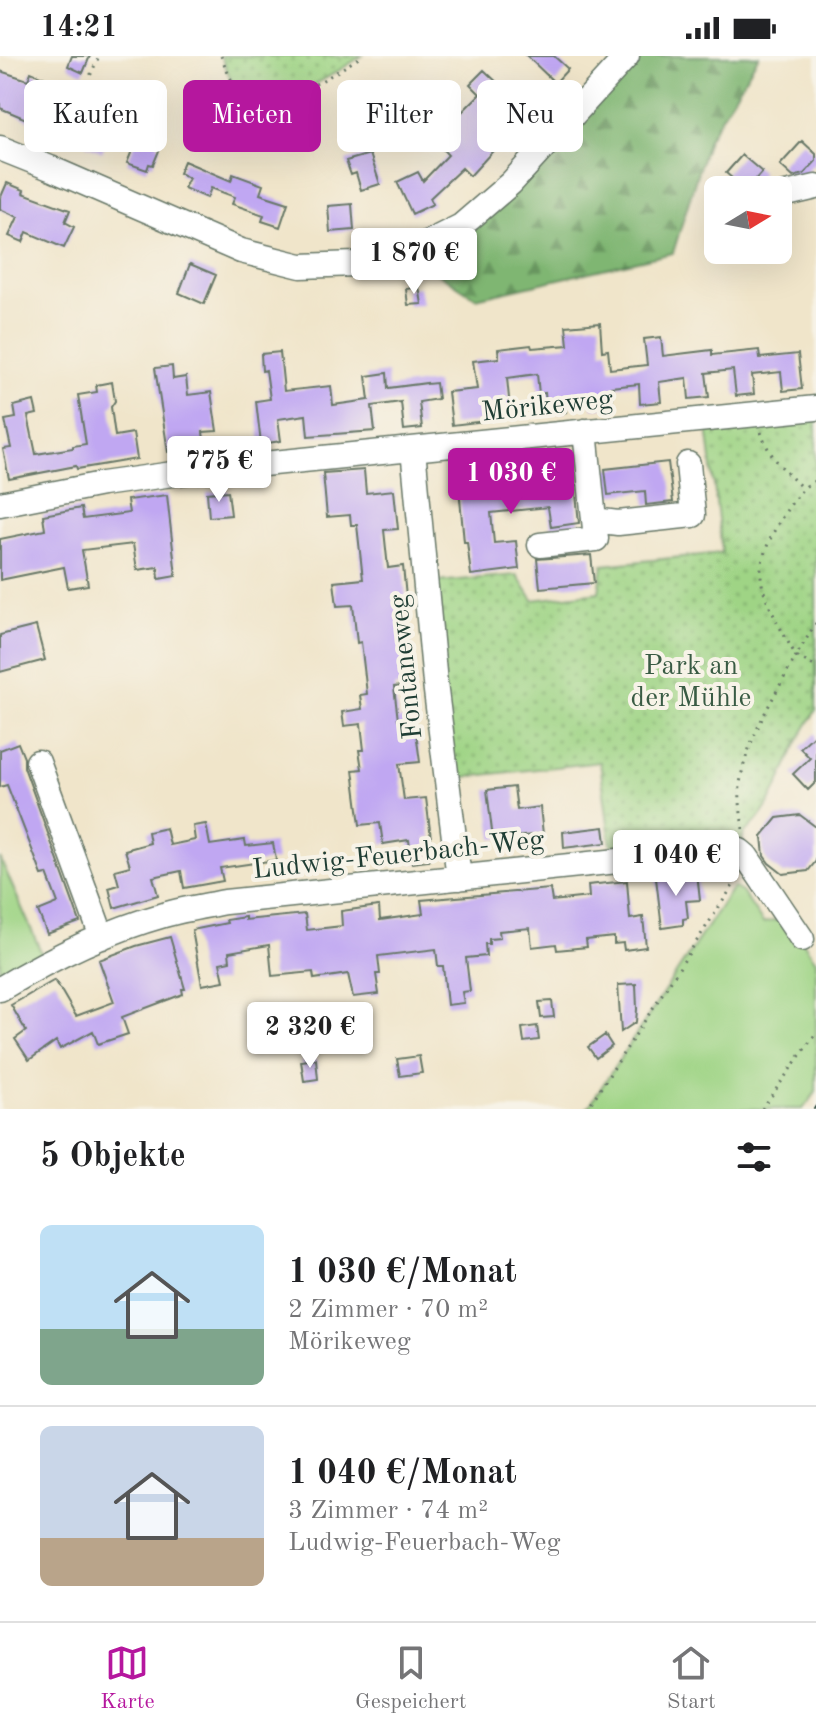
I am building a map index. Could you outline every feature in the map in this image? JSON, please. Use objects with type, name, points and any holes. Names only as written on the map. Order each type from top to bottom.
[{"type":"street","points":[[0,148],[241,251],[301,266],[356,264],[407,253],[461,226],[511,183],[627,56]]},
{"type":"street","points":[[792,193],[816,187]]},
{"type":"street","name":"Mörikeweg","points":[[0,504],[179,473],[816,408]]},
{"type":"street","points":[[540,545],[596,539],[585,431]]},
{"type":"street","name":"Fontaneweg","points":[[413,449],[435,683],[459,878]]},
{"type":"street","points":[[594,520],[618,523],[693,515],[688,464]]},
{"type":"street","points":[[38,762],[102,937]]},
{"type":"street","name":"Ludwig-Feuerbach-Weg","points":[[0,989],[102,937],[166,915],[225,902],[733,849],[745,856]]},
{"type":"street","points":[[745,856],[802,939]]},
{"type":"path","points":[[50,168],[99,56]]},
{"type":"path","points":[[221,56],[234,84],[245,95],[265,100],[288,97],[362,56]]},
{"type":"path","points":[[758,413],[764,441],[774,460],[803,489]]},
{"type":"path","points":[[816,480],[803,489],[780,521],[762,560],[761,576],[778,624],[796,656],[816,667]]},
{"type":"path","points":[[587,1109],[745,856],[740,797],[744,764],[762,721],[816,623]]},
{"type":"path","points":[[762,1109],[816,1033]]},
{"type":"green space","points":[[221,56],[362,56],[321,81],[232,80]]},
{"type":"green space","points":[[627,56],[759,56],[708,139],[673,253],[476,298],[407,253],[461,226],[533,152],[583,152],[583,101]]},
{"type":"green space","name":"Park an der Mühle","points":[[816,408],[816,710],[769,804],[744,833],[740,851],[613,861],[600,762],[447,779],[426,583],[517,575],[533,600],[599,592],[603,565],[722,553],[706,418]]},
{"type":"green space","points":[[0,858],[46,963],[0,989]]},
{"type":"green space","points":[[733,887],[742,892],[763,923],[787,918],[816,961],[816,1092],[803,1109],[587,1109]]},
{"type":"building","points":[[72,56],[90,56],[83,73],[68,66]]},
{"type":"building","points":[[527,56],[554,56],[568,69],[558,80],[552,80]]},
{"type":"building","points":[[484,70],[495,80],[477,80],[477,91],[470,84]]},
{"type":"building","points":[[0,71],[28,80],[24,80],[24,118],[0,108]]},
{"type":"building","points":[[31,72],[50,80],[28,80]]},
{"type":"building","points":[[477,97],[477,152],[492,152],[470,176],[462,168],[430,198],[433,204],[412,214],[397,182],[418,172],[423,181],[448,155],[445,152],[461,152],[461,113]]},
{"type":"building","points":[[802,141],[816,154],[816,161],[804,174],[793,177],[780,165]]},
{"type":"building","points":[[131,152],[158,152],[147,170],[127,163]]},
{"type":"building","points":[[370,154],[380,184],[361,190],[356,173],[351,175],[346,161]]},
{"type":"building","points":[[742,155],[762,172],[758,176],[730,176],[726,173]]},
{"type":"building","points":[[184,161],[231,181],[233,174],[263,185],[260,194],[288,203],[280,227],[262,221],[264,215],[232,204],[235,197],[211,188],[207,198],[184,188],[189,178],[179,173]]},
{"type":"building","points":[[7,183],[24,190],[23,193],[70,210],[65,222],[74,227],[64,248],[27,232],[23,242],[9,236],[18,217],[0,209],[0,199]]},
{"type":"building","points":[[352,204],[354,230],[330,232],[328,206]]},
{"type":"building","points":[[190,264],[216,275],[204,304],[179,293]]},
{"type":"building","points":[[419,287],[422,304],[408,305],[406,289]]},
{"type":"building","points":[[600,323],[602,351],[608,350],[610,369],[647,365],[644,339],[661,337],[663,356],[712,350],[712,355],[759,350],[760,358],[798,354],[802,389],[783,391],[781,372],[752,375],[754,394],[736,396],[733,370],[706,373],[709,397],[689,399],[687,378],[659,382],[661,402],[640,404],[639,384],[611,387],[613,406],[593,408],[591,396],[564,399],[566,412],[547,414],[545,393],[539,394],[537,374],[507,378],[511,418],[452,425],[448,392],[477,389],[473,361],[499,358],[498,349],[568,345],[566,326]]},
{"type":"building","points":[[280,352],[284,391],[331,386],[333,405],[369,400],[366,376],[387,373],[388,388],[436,383],[438,399],[419,402],[422,428],[404,430],[401,402],[372,406],[375,431],[308,436],[306,415],[278,419],[281,441],[261,444],[256,401],[270,399],[261,354]]},
{"type":"building","points":[[172,366],[173,379],[186,377],[188,395],[211,392],[217,431],[203,432],[205,448],[168,452],[155,368]]},
{"type":"building","points":[[112,382],[115,436],[133,433],[137,459],[77,469],[76,466],[9,479],[3,449],[11,448],[5,420],[16,418],[14,406],[34,401],[37,414],[28,416],[36,454],[73,448],[86,444],[78,395],[97,392],[96,385]]},
{"type":"building","points":[[668,462],[673,502],[646,505],[645,491],[608,495],[605,469]]},
{"type":"building","points":[[364,470],[366,493],[394,490],[398,529],[384,530],[388,568],[403,566],[407,608],[403,608],[411,685],[394,687],[398,720],[414,718],[420,762],[399,764],[404,800],[426,798],[431,838],[426,838],[429,861],[412,863],[409,840],[383,844],[380,823],[360,825],[353,770],[362,769],[359,750],[364,750],[361,724],[344,726],[342,712],[362,709],[360,695],[367,694],[353,605],[337,606],[334,582],[363,579],[357,525],[351,525],[350,515],[327,517],[323,473]]},
{"type":"building","points":[[574,475],[579,523],[551,527],[548,507],[491,513],[494,543],[516,541],[519,569],[471,575],[467,542],[464,542],[459,488]]},
{"type":"building","points":[[228,491],[231,515],[209,517],[207,493]]},
{"type":"building","points":[[167,495],[176,576],[159,579],[158,567],[137,570],[133,544],[82,550],[88,585],[68,588],[64,567],[0,580],[0,539],[45,530],[43,515],[81,508],[83,519],[129,513],[127,500]]},
{"type":"building","points":[[591,555],[594,583],[540,588],[537,559]]},
{"type":"building","points":[[36,626],[45,660],[0,672],[0,635]]},
{"type":"building","points":[[816,733],[816,782],[808,790],[793,774],[810,758],[800,748]]},
{"type":"building","points":[[18,743],[80,922],[47,934],[38,911],[58,903],[47,874],[42,875],[7,785],[0,787],[0,750]]},
{"type":"building","points":[[514,787],[517,810],[540,807],[543,834],[493,839],[487,790]]},
{"type":"building","points":[[800,815],[816,827],[816,861],[808,871],[783,874],[764,856],[762,836],[777,818]]},
{"type":"building","points":[[206,824],[210,845],[245,840],[246,846],[273,843],[276,860],[220,868],[223,881],[184,888],[181,871],[153,877],[158,895],[114,908],[109,888],[119,885],[115,870],[130,866],[125,850],[150,843],[148,832],[166,828],[170,845],[195,840],[193,826]]},
{"type":"building","points":[[604,827],[606,843],[564,848],[563,832]]},
{"type":"building","points":[[697,873],[700,900],[686,901],[688,918],[683,919],[683,925],[662,928],[656,878]]},
{"type":"building","points":[[627,881],[630,919],[643,917],[646,947],[624,950],[623,943],[614,944],[614,937],[586,940],[587,947],[557,950],[556,944],[532,947],[530,928],[499,931],[500,938],[489,939],[489,944],[485,944],[486,956],[466,958],[470,991],[462,992],[464,1003],[447,1005],[443,966],[438,966],[436,949],[378,956],[380,974],[376,974],[379,994],[353,997],[348,974],[314,979],[313,972],[272,976],[269,945],[229,952],[230,961],[220,963],[224,981],[202,985],[192,930],[245,917],[245,920],[305,914],[307,930],[342,926],[341,911],[379,906],[380,920],[423,914],[421,900],[550,889],[552,901],[589,897],[588,885]]},
{"type":"building","points":[[170,937],[185,989],[182,989],[183,994],[122,1017],[128,1034],[98,1044],[93,1031],[60,1049],[56,1041],[29,1060],[15,1039],[26,1031],[11,1005],[55,980],[76,1016],[114,1002],[99,960]]},
{"type":"building","points":[[636,984],[636,1022],[621,1032],[618,985]]},
{"type":"building","points":[[552,1001],[554,1017],[541,1018],[539,1002]]},
{"type":"building","points":[[537,1026],[539,1040],[524,1042],[522,1028]]},
{"type":"building","points":[[605,1035],[612,1046],[596,1058],[588,1047]]},
{"type":"building","points":[[419,1056],[422,1073],[400,1076],[397,1059]]},
{"type":"building","points":[[316,1059],[318,1079],[304,1081],[301,1061]]}]
